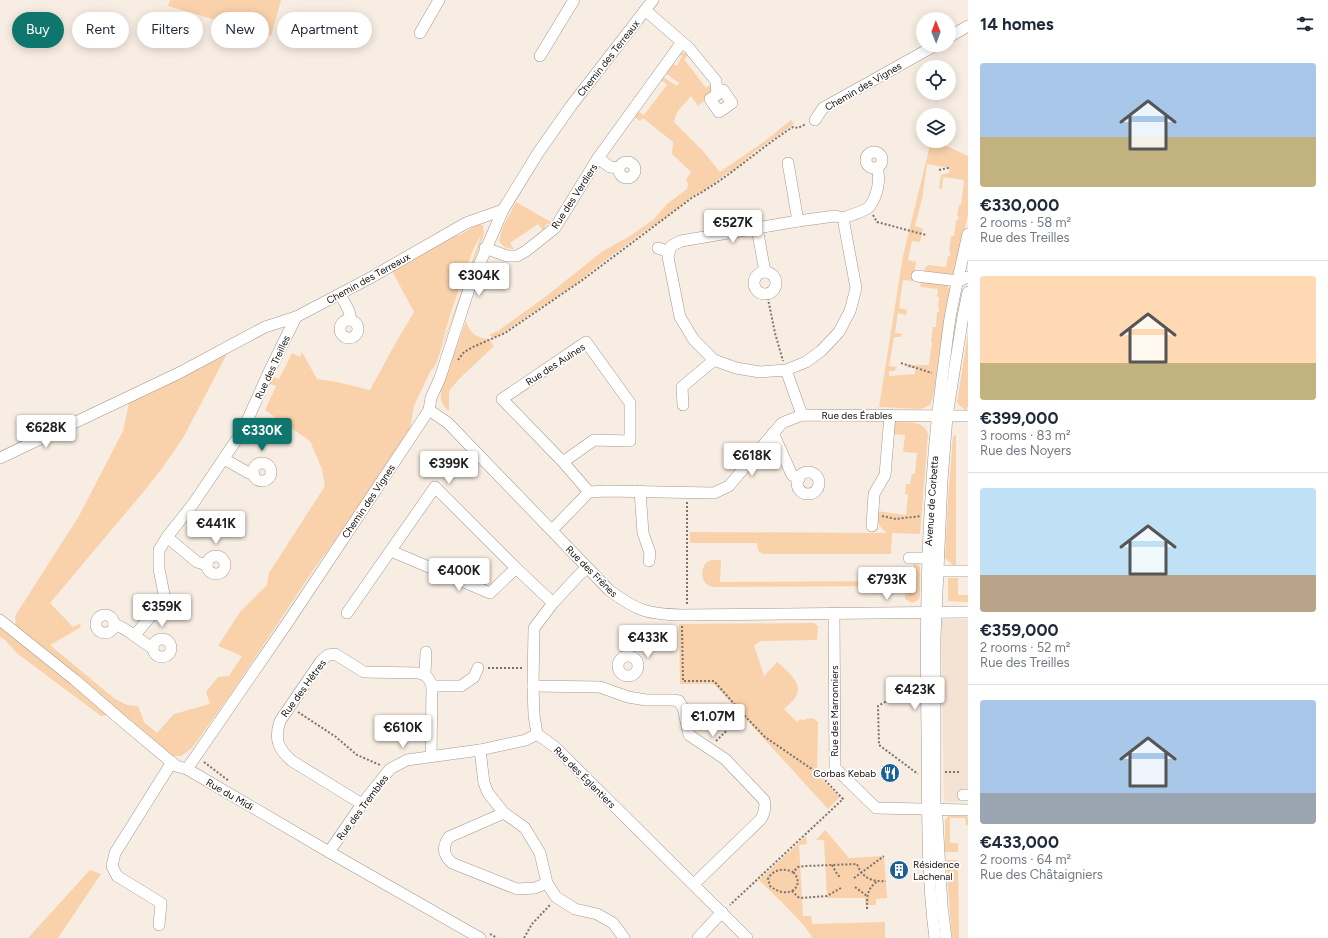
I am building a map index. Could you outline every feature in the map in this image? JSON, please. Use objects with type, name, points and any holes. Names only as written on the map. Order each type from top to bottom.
[{"type":"street","points":[[420,33],[439,0]]},
{"type":"street","points":[[540,56],[574,0]]},
{"type":"street","name":"Chemin des Terreaux","points":[[0,458],[179,373],[265,327],[296,317],[466,223],[503,210],[538,153],[571,106],[653,0]]},
{"type":"street","points":[[645,10],[689,48],[716,81],[717,95]]},
{"type":"street","points":[[956,33],[968,26]]},
{"type":"street","name":"Rue des Verdiers","points":[[486,248],[507,256],[516,256],[526,251],[555,228],[598,158],[682,42]]},
{"type":"street","name":"Chemin des Vignes","points":[[814,120],[823,108],[923,52]]},
{"type":"street","name":"Rue des Verdiers","points":[[598,158],[610,167],[619,168]]},
{"type":"street","points":[[788,163],[798,220]]},
{"type":"street","points":[[843,218],[856,288],[850,311],[839,332],[821,351],[806,362],[786,370],[760,372],[736,368],[714,360],[694,340],[680,317],[668,257],[664,250],[681,241],[798,220],[834,216],[843,218],[868,207],[878,189],[879,173],[877,168]]},
{"type":"street","name":"Chemin des Vignes","points":[[187,769],[281,632],[429,410],[431,398],[440,378],[470,286],[503,210]]},
{"type":"street","points":[[757,228],[765,272],[774,275],[776,281],[775,288],[768,294]]},
{"type":"street","name":"Avenue de Corbetta","points":[[931,612],[938,571],[942,480],[942,377],[950,319],[963,279],[968,234]]},
{"type":"street","points":[[917,276],[963,279]]},
{"type":"street","name":"Avenue de Corbetta","points":[[935,938],[931,907],[927,829],[931,809],[931,612],[928,558],[932,485],[942,416],[968,292]]},
{"type":"street","points":[[340,294],[349,312],[351,320]]},
{"type":"street","name":"Rue des Treilles","points":[[135,635],[165,599],[159,570],[159,550],[244,430],[269,372],[296,317]]},
{"type":"street","name":"Rue des Aulnes","points":[[563,462],[594,440],[630,441],[630,403],[586,342],[502,399],[563,462],[589,492]]},
{"type":"street","points":[[683,405],[682,387],[714,360]]},
{"type":"street","points":[[786,370],[802,415]]},
{"type":"street","name":"Rue des Frênes","points":[[429,410],[448,423],[587,568],[625,603],[642,611],[659,614],[684,611],[834,613],[968,612]]},
{"type":"street","name":"Rue des Érables","points":[[589,492],[640,491],[714,493],[729,486],[772,433],[782,423],[802,415],[968,416]]},
{"type":"street","points":[[872,526],[874,494],[885,475],[890,415]]},
{"type":"street","points":[[772,433],[792,475],[799,479]]},
{"type":"street","points":[[224,458],[254,475]]},
{"type":"street","points":[[347,613],[435,487],[516,568],[553,602]]},
{"type":"street","points":[[640,491],[643,533],[650,553],[649,561]]},
{"type":"street","points":[[552,530],[589,492]]},
{"type":"street","points":[[167,537],[197,562],[207,565]]},
{"type":"street","points":[[391,551],[490,593],[516,568]]},
{"type":"street","points":[[909,558],[928,558]]},
{"type":"street","points":[[536,734],[533,686],[534,628],[553,602],[587,568]]},
{"type":"street","points":[[938,571],[968,571]]},
{"type":"street","name":"Rue des Marronniers","points":[[834,613],[834,768],[876,808],[968,810]]},
{"type":"street","name":"Rue du Midi","points":[[0,620],[76,680],[176,766],[187,769],[480,938]]},
{"type":"street","points":[[114,624],[121,626],[153,648]]},
{"type":"street","points":[[426,652],[425,674],[430,679],[432,686],[431,756]]},
{"type":"street","name":"Rue des Hêtres","points":[[362,804],[292,761],[284,754],[277,742],[277,730],[280,720],[321,661],[328,655],[335,654],[364,672],[425,674]]},
{"type":"street","points":[[432,686],[461,686],[474,677],[478,668]]},
{"type":"street","points":[[628,676],[628,697]]},
{"type":"street","points":[[533,686],[600,687],[628,697],[646,700],[679,701],[683,708],[689,735],[725,759],[764,800],[765,810],[761,819],[694,884]]},
{"type":"street","name":"Rue des Trembles","points":[[329,852],[362,804],[390,769],[407,760],[480,750],[526,740],[536,734]]},
{"type":"street","name":"Rue des Églantiers","points":[[536,734],[555,747],[747,938]]},
{"type":"street","points":[[480,750],[482,771],[488,793],[504,812],[525,828],[540,853],[547,883],[556,898],[575,909],[597,914],[613,923],[624,938]]},
{"type":"street","points":[[159,925],[161,903],[117,876],[112,866],[115,853],[172,762]]},
{"type":"street","name":"Avenue de Corbetta","points":[[931,809],[937,818],[942,906],[946,938]]},
{"type":"street","points":[[504,812],[449,838],[445,843],[444,855],[452,863],[517,889],[535,888],[547,883]]},
{"type":"street","points":[[698,938],[722,912]]},
{"type":"path","points":[[454,365],[464,352],[505,333],[581,281],[693,197],[705,191],[736,170],[777,137],[793,127],[798,128],[814,120]]},
{"type":"path","points":[[939,170],[948,168],[949,166]]},
{"type":"path","points":[[868,207],[877,222],[926,235]]},
{"type":"path","points":[[768,294],[775,333],[786,370]]},
{"type":"path","points":[[901,362],[942,377]]},
{"type":"path","points":[[687,492],[683,681],[714,681],[765,736],[819,774],[843,799],[722,912]]},
{"type":"path","points":[[873,514],[896,519],[924,516]]},
{"type":"path","points":[[478,668],[533,668]]},
{"type":"path","points":[[920,682],[878,706],[879,745],[920,776]]},
{"type":"path","points":[[289,706],[336,737],[357,755],[390,769]]},
{"type":"path","points":[[708,748],[744,715]]},
{"type":"path","points":[[942,772],[960,772]]},
{"type":"path","points":[[854,878],[884,856]]},
{"type":"path","points":[[793,872],[798,867],[857,864],[862,873],[871,880],[886,881]]},
{"type":"path","points":[[832,865],[841,878]]},
{"type":"path","points":[[787,869],[793,872],[797,876],[798,881],[797,885],[792,891],[781,892],[770,886],[768,882],[770,876],[776,871],[787,869]]},
{"type":"path","points":[[867,909],[867,896],[870,887],[878,881]]},
{"type":"path","points":[[855,887],[867,896]]},
{"type":"path","points":[[792,891],[798,898],[805,898],[828,896],[841,888]]},
{"type":"path","points":[[524,938],[532,924],[556,898]]},
{"type":"shaded area","points":[[170,0],[281,0],[271,36],[269,35],[269,12],[211,12],[211,19],[203,16],[203,12],[189,12],[168,6]]},
{"type":"shaded area","points":[[687,52],[690,54],[684,59],[706,88],[713,83],[713,88],[704,98],[705,100],[698,106],[691,96],[677,112],[674,122],[703,151],[720,172],[765,141],[791,120],[794,124],[753,153],[733,171],[727,173],[708,188],[694,195],[573,286],[493,338],[489,335],[498,331],[545,297],[603,251],[630,236],[653,220],[667,204],[687,189],[688,184],[686,180],[691,172],[672,154],[673,142],[643,118],[640,121],[633,116],[637,111],[644,115],[667,85],[661,80],[663,77],[677,86],[679,83],[665,73],[672,64],[677,66],[682,56],[679,54]]},
{"type":"shaded area","points":[[929,148],[951,148],[968,156],[968,215],[953,275],[926,272],[924,269],[928,265],[946,267],[948,256],[950,256],[949,251],[951,236],[954,236],[956,220],[958,220],[959,216],[957,216],[959,205],[961,205],[964,180],[943,177],[942,189],[939,188],[941,175],[949,173],[950,168],[927,164],[922,199],[915,226],[923,229],[920,242],[912,241],[908,260],[916,262],[913,281],[903,280],[899,308],[907,310],[906,315],[898,313],[895,333],[903,334],[900,337],[894,337],[889,366],[897,367],[894,371],[889,371],[889,376],[915,374],[915,368],[909,368],[906,365],[929,365],[933,327],[936,327],[937,312],[939,312],[939,297],[937,297],[938,289],[921,287],[920,285],[922,282],[947,285],[951,291],[933,397],[930,405],[921,409],[879,407],[903,256]]},
{"type":"shaded area","points":[[516,202],[551,222],[550,225],[548,223],[545,226],[543,230],[538,224],[510,243],[514,249],[512,249],[507,248],[499,241],[502,229]]},
{"type":"shaded area","points":[[479,223],[483,226],[484,234],[435,366],[430,372],[414,406],[410,429],[367,496],[314,569],[233,691],[192,748],[181,756],[172,756],[16,628],[15,616],[79,516],[123,431],[130,399],[228,352],[183,438],[163,467],[50,603],[73,627],[80,624],[81,627],[50,645],[115,699],[127,705],[138,706],[144,722],[157,733],[174,714],[210,704],[206,692],[218,677],[229,676],[242,656],[218,646],[240,612],[267,585],[269,573],[325,486],[322,469],[310,441],[265,410],[276,386],[268,383],[271,376],[279,379],[292,353],[300,357],[302,352],[317,379],[370,390],[414,312],[391,269],[456,233],[458,236],[472,228],[471,225]],"holes":[[[481,236],[439,354],[451,312],[473,250]]]},
{"type":"shaded area","points":[[466,321],[469,329],[474,334],[489,339],[494,346],[459,379],[449,391],[449,411],[442,402],[441,390]]},
{"type":"shaded area","points":[[968,333],[968,407],[967,412],[957,403]]},
{"type":"shaded area","points":[[895,422],[910,422],[919,424],[926,429],[928,434],[920,534],[892,533],[891,554],[764,554],[759,551],[757,543],[690,543],[690,532],[887,533],[879,524],[877,511],[906,515],[908,495],[905,494],[906,484],[910,484],[912,474],[915,474],[917,453],[903,452],[905,435],[893,434]]},
{"type":"shaded area","points":[[956,435],[956,565],[952,567],[952,564],[945,558],[953,436]]},
{"type":"shaded area","points":[[711,560],[721,560],[720,582],[905,581],[903,586],[713,587],[705,582],[702,574],[704,566]]},
{"type":"shaded area","points":[[913,561],[918,563],[920,567],[920,596],[918,600],[912,603],[905,599],[905,595],[909,592],[913,585]]},
{"type":"shaded area","points":[[948,578],[958,578],[958,595],[968,595],[968,602],[948,601]]},
{"type":"shaded area","points":[[968,619],[968,801],[948,802],[945,801],[944,798],[941,620]]},
{"type":"shaded area","points":[[814,623],[818,626],[817,640],[761,641],[754,645],[764,676],[777,662],[794,678],[798,688],[798,693],[784,709],[797,722],[801,719],[803,721],[805,719],[813,718],[818,722],[817,775],[840,797],[828,809],[714,684],[680,684],[679,624]]},
{"type":"shaded area","points":[[0,624],[108,715],[101,716],[18,654],[5,640],[0,637]]},
{"type":"shaded area","points":[[948,816],[968,817],[968,825],[966,825],[965,818],[950,818],[950,843],[958,843],[958,852],[945,852],[945,821]]},
{"type":"shaded area","points":[[825,830],[849,858],[884,856],[887,898],[876,899],[876,905],[865,905],[865,898],[827,898],[824,840],[816,840]]},
{"type":"shaded area","points":[[806,836],[807,844],[799,845],[803,916],[811,916],[812,924],[885,922],[885,938],[812,938],[805,926],[759,880]]},
{"type":"shaded area","points":[[946,860],[958,860],[959,938],[952,938]]},
{"type":"shaded area","points":[[90,870],[101,874],[58,938],[28,938]]},
{"type":"place","name":"Corbas Kebab","points":[[890,773]]},
{"type":"place","name":"Résidence Lachenal","points":[[899,870]]}]
